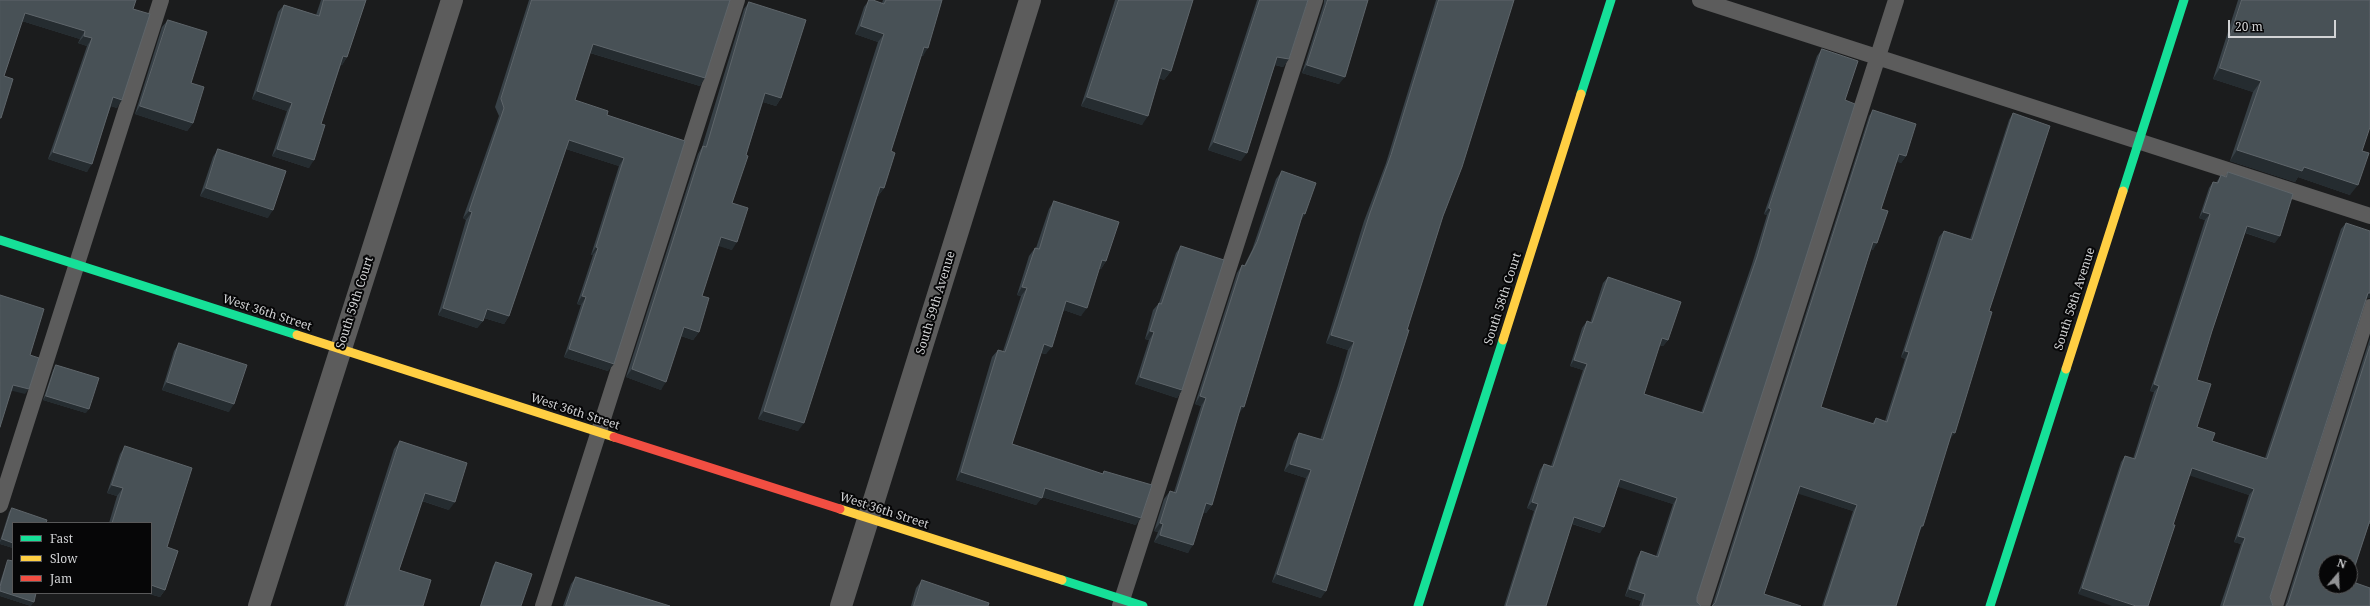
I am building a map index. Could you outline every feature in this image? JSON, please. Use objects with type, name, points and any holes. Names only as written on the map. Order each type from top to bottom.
[{"type":"street","name":"South 59th Court","points":[[259,606],[452,0]]},
{"type":"street","name":"South 59th Avenue","points":[[841,606],[1030,0]]},
{"type":"street","name":"South 58th Court","points":[[1418,606],[1612,0]]},
{"type":"street","name":"South 58th Avenue","points":[[1990,606],[2184,0]]},
{"type":"street","name":"West 36th Street","points":[[0,240],[869,518],[1121,603],[1143,606]]},
{"type":"lane","points":[[0,505],[161,0]]},
{"type":"lane","points":[[543,606],[737,0]]},
{"type":"lane","points":[[1121,603],[1315,0]]},
{"type":"lane","points":[[1700,0],[2370,216]]},
{"type":"lane","points":[[1702,606],[1896,0]]},
{"type":"lane","points":[[2275,606],[2370,307]]},
{"type":"building","points":[[0,0],[136,0],[133,9],[150,14],[122,100],[113,97],[92,164],[53,152],[92,38],[84,36],[85,31],[25,13],[4,76],[13,79],[0,118]]},
{"type":"building","points":[[324,0],[366,0],[347,57],[343,56],[321,124],[325,125],[314,160],[277,149],[292,103],[257,91],[284,5],[319,16]]},
{"type":"building","points":[[532,0],[730,0],[705,78],[593,44],[575,100],[608,111],[607,115],[685,141],[614,364],[569,349],[586,297],[582,296],[598,248],[596,247],[624,158],[569,140],[509,316],[487,309],[483,321],[443,308],[472,212],[469,211],[504,108],[501,99]]},
{"type":"building","points":[[869,0],[884,4],[886,0],[942,0],[928,48],[924,47],[891,151],[895,153],[884,188],[880,187],[804,423],[764,411],[884,34],[861,26]]},
{"type":"building","points":[[1119,0],[1193,0],[1171,71],[1162,68],[1148,116],[1087,97]]},
{"type":"building","points":[[1260,0],[1308,0],[1289,59],[1277,57],[1247,153],[1214,142]]},
{"type":"building","points":[[1328,0],[1368,0],[1345,77],[1307,65]]},
{"type":"building","points":[[1439,0],[1514,0],[1462,167],[1443,216],[1407,330],[1409,330],[1326,591],[1277,574],[1311,470],[1290,464],[1299,433],[1323,440],[1343,378],[1354,342],[1331,335],[1370,213],[1391,155]]},
{"type":"building","points":[[2242,0],[2370,0],[2370,127],[2362,151],[2369,153],[2358,185],[2304,167],[2302,171],[2237,150],[2261,81],[2220,68]]},
{"type":"building","points":[[749,2],[806,20],[781,98],[765,93],[746,155],[748,156],[732,203],[748,208],[737,242],[721,237],[702,296],[709,298],[699,332],[684,327],[666,382],[632,369],[703,146],[706,147]]},
{"type":"building","points":[[168,20],[207,32],[191,83],[204,87],[193,123],[140,106]]},
{"type":"building","points":[[1822,49],[1858,61],[1845,100],[1855,104],[1697,597],[1697,602],[1701,606],[1642,606],[1645,594],[1629,589],[1641,551],[1658,557],[1677,498],[1620,479],[1604,527],[1574,517],[1546,606],[1506,606],[1538,504],[1532,502],[1544,464],[1553,467],[1587,364],[1574,360],[1587,321],[1592,323],[1608,277],[1681,302],[1668,340],[1662,338],[1644,394],[1703,413],[1757,257],[1771,209],[1769,208]]},
{"type":"building","points":[[1873,110],[1916,124],[1906,156],[1899,154],[1881,209],[1888,211],[1877,243],[1873,242],[1821,407],[1874,424],[1876,418],[1887,422],[1909,352],[1905,351],[1944,231],[1972,240],[2013,113],[2050,126],[1989,311],[1992,312],[1955,433],[1952,432],[1896,606],[1824,606],[1857,505],[1800,486],[1764,594],[1801,606],[1712,606],[1715,603]]},
{"type":"building","points":[[218,149],[286,171],[273,210],[206,188]]},
{"type":"building","points":[[1282,171],[1316,183],[1305,214],[1303,213],[1244,407],[1241,406],[1212,505],[1206,503],[1193,545],[1160,535],[1163,524],[1160,523],[1170,491],[1176,493],[1206,398],[1200,396],[1242,265],[1245,266],[1257,242]]},
{"type":"building","points":[[2228,172],[2293,194],[2280,236],[2247,226],[2212,331],[2197,380],[2211,384],[2197,427],[2215,433],[2212,441],[2267,459],[2346,223],[2370,231],[2370,293],[2368,293],[2270,597],[2273,606],[2223,606],[2245,538],[2238,536],[2254,489],[2192,468],[2148,606],[2136,606],[2082,588],[2125,456],[2135,459],[2159,386],[2154,384],[2210,214],[2203,212],[2213,182],[2218,183],[2221,175],[2226,177]]},
{"type":"building","points":[[1054,201],[1119,222],[1106,261],[1102,260],[1087,308],[1066,301],[1052,347],[1044,344],[1012,444],[1103,474],[1104,471],[1152,485],[1141,518],[1045,488],[1042,498],[961,472],[998,350],[1005,352],[1027,288],[1022,287],[1035,248],[1039,249]]},
{"type":"building","points":[[1181,246],[1224,260],[1182,390],[1140,377],[1154,332],[1150,331]]},
{"type":"building","points":[[0,295],[44,309],[30,355],[39,358],[29,389],[13,385],[0,427]]},
{"type":"building","points":[[179,343],[247,365],[234,404],[167,382]]},
{"type":"building","points":[[2370,346],[2370,520],[2358,557],[2358,554],[2318,554],[2318,594],[2358,594],[2358,584],[2370,588],[2370,606],[2286,606]]},
{"type":"building","points":[[56,365],[99,378],[89,409],[46,396]]},
{"type":"building","points":[[400,441],[467,463],[455,502],[425,493],[399,570],[431,580],[423,606],[347,606]]},
{"type":"building","points":[[125,446],[192,468],[167,547],[178,551],[165,590],[152,585],[152,522],[112,522],[123,488],[112,485]]},
{"type":"building","points":[[12,508],[47,520],[46,522],[12,522],[12,543],[2,539]]},
{"type":"building","points":[[8,560],[12,561],[12,594],[36,594],[34,602],[0,591]]},
{"type":"building","points":[[496,562],[532,574],[521,606],[481,606]]},
{"type":"building","points":[[576,577],[670,606],[566,606]]},
{"type":"building","points":[[922,580],[989,603],[988,606],[914,606]]},
{"type":"traffic: fast","points":[[1581,94],[1611,0]]},
{"type":"traffic: fast","points":[[2123,191],[2184,0]]},
{"type":"traffic: fast","points":[[0,240],[297,335]]},
{"type":"traffic: fast","points":[[1418,606],[1503,340]]},
{"type":"traffic: fast","points":[[1990,606],[2066,369]]},
{"type":"traffic: fast","points":[[1062,580],[1143,606]]},
{"type":"traffic: slow","points":[[1503,340],[1581,94]]},
{"type":"traffic: slow","points":[[2066,369],[2123,191]]},
{"type":"traffic: slow","points":[[297,335],[614,437]]},
{"type":"traffic: slow","points":[[840,509],[1062,580]]},
{"type":"traffic: jam","points":[[614,437],[840,509]]}]
